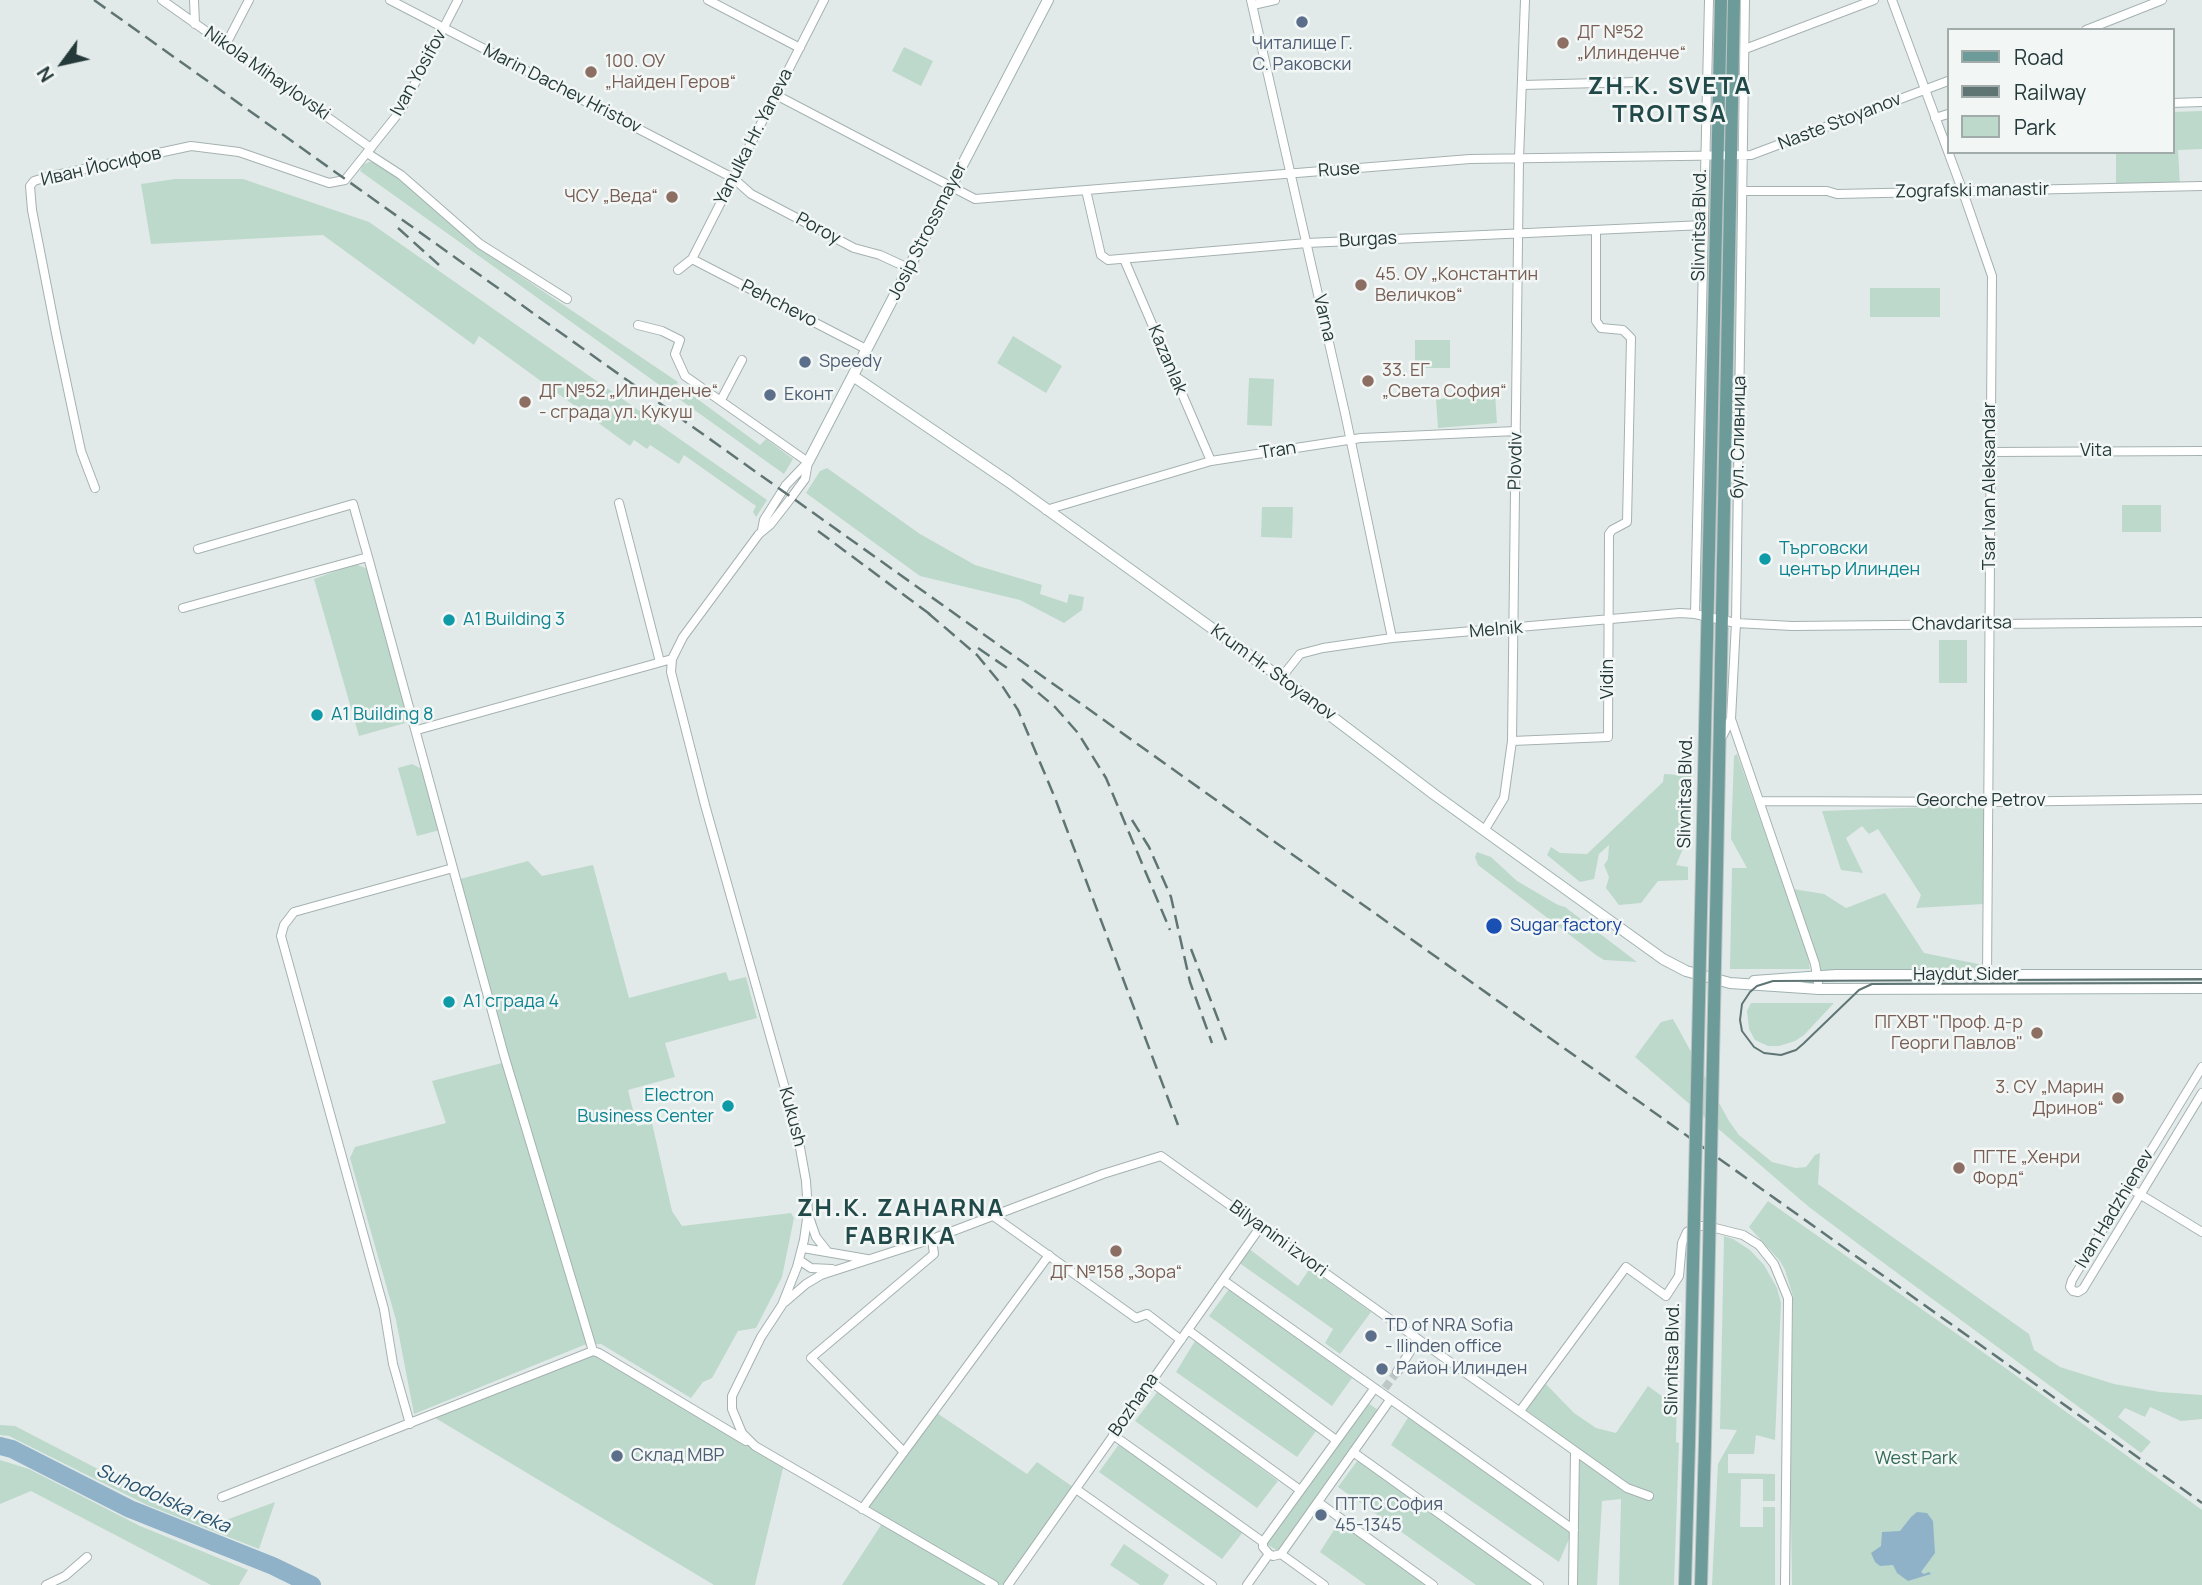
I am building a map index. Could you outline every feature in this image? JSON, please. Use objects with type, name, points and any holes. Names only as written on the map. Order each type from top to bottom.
[{"type":"main road","name":"Slivnitsa Blvd.","points":[[1701,1585],[1723,620],[1724,155],[1721,0]]},
{"type":"main road","name":"Slivnitsa Blvd.","points":[[1685,1585],[1702,867],[1702,615],[1734,0]]},
{"type":"street","name":"Nikola Mihaylovski","points":[[162,0],[369,150],[480,244],[567,299]]},
{"type":"street","points":[[194,0],[195,24]]},
{"type":"street","points":[[225,46],[249,0]]},
{"type":"street","name":"Marin Dachev Hristov","points":[[390,0],[733,178]]},
{"type":"street","name":"Ivan Yosifov","points":[[369,150],[401,110],[458,0]]},
{"type":"street","points":[[708,0],[800,48]]},
{"type":"street","name":"Yanulka Hr. Yaneva","points":[[678,270],[692,259],[824,0]]},
{"type":"street","points":[[1252,3],[1275,0]]},
{"type":"street","name":"Plovdiv","points":[[1484,831],[1504,798],[1512,741],[1520,158],[1525,0]]},
{"type":"street","name":"Slivnitsa Blvd.","points":[[1709,0],[1724,155]]},
{"type":"street","name":"Slivnitsa Blvd.","points":[[1702,615],[1704,225],[1724,155],[1745,49],[1745,0]]},
{"type":"street","points":[[1745,49],[1874,0]]},
{"type":"street","name":"Tsar Ivan Aleksandar","points":[[1892,0],[1946,147]]},
{"type":"street","points":[[2091,28],[2162,0]]},
{"type":"street","name":"Josip Strossmayer","points":[[808,462],[1046,1]]},
{"type":"street","name":"Varna","points":[[1252,3],[1392,638]]},
{"type":"street","points":[[1522,86],[1638,82]]},
{"type":"street","name":"Naste Stoyanov","points":[[1724,155],[1751,155],[1946,82]]},
{"type":"street","name":"Ruse","points":[[776,95],[975,199],[1470,159],[1724,155]]},
{"type":"street","points":[[2174,103],[2202,102]]},
{"type":"street","points":[[1935,118],[1946,115]]},
{"type":"street","name":"Иван Йосифов","points":[[94,488],[78,438],[56,333],[32,210],[30,186],[34,181],[191,146],[239,152],[319,180],[338,182],[345,180],[369,150]]},
{"type":"street","name":"Tsar Ivan Aleksandar","points":[[1949,154],[1992,276],[1987,989]]},
{"type":"street","name":"бул. Сливница","points":[[1724,155],[1743,191],[1736,624],[1731,719]]},
{"type":"street","name":"Poroy","points":[[733,178],[751,194],[855,248],[880,255],[908,268]]},
{"type":"street","name":"Zografski manastir","points":[[1743,191],[1827,191],[1837,194],[2202,187]]},
{"type":"street","points":[[1086,190],[1101,256],[1108,260],[1124,259]]},
{"type":"street","name":"Burgas","points":[[1124,259],[1307,243],[1704,225]]},
{"type":"street","name":"Vidin","points":[[1512,741],[1608,737],[1609,534],[1628,522],[1631,338],[1623,330],[1601,328],[1596,321],[1596,231]]},
{"type":"street","name":"Pehchevo","points":[[692,259],[866,349]]},
{"type":"street","name":"Kazanlak","points":[[1124,259],[1211,461]]},
{"type":"street","points":[[417,730],[672,659],[691,624],[762,530],[771,525],[805,479],[808,462],[685,376],[675,354],[680,340],[662,331],[638,325]]},
{"type":"street","points":[[721,400],[742,360]]},
{"type":"street","name":"Krum Hr. Stoyanov","points":[[853,376],[1281,678],[1484,831],[1663,959],[1692,973]]},
{"type":"street","name":"Tran","points":[[1046,510],[1211,461],[1350,439],[1516,431]]},
{"type":"street","name":"Vita","points":[[1991,452],[2202,451]]},
{"type":"street","points":[[620,503],[660,662]]},
{"type":"street","points":[[198,549],[353,504],[504,1055],[593,1351]]},
{"type":"street","points":[[183,608],[368,556]]},
{"type":"street","name":"Melnik","points":[[1281,678],[1294,659],[1305,652],[1392,638],[1608,620],[1702,615],[1723,620]]},
{"type":"street","name":"Chavdaritsa","points":[[1723,620],[1736,624],[1857,626],[2202,622]]},
{"type":"street","name":"Kukush","points":[[672,659],[675,696],[797,1131],[803,1156],[808,1212],[803,1248],[782,1305],[761,1337],[732,1396],[736,1422],[742,1433],[755,1446],[994,1585]]},
{"type":"street","points":[[1731,719],[1818,975],[1819,989]]},
{"type":"street","name":"Slivnitsa Blvd.","points":[[1718,755],[1725,727],[1731,719]]},
{"type":"street","name":"Georche Petrov","points":[[1760,801],[2202,799]]},
{"type":"street","points":[[410,1424],[393,1364],[384,1310],[281,936],[293,912],[453,868]]},
{"type":"street","name":"Haydut Sider","points":[[1692,973],[1731,984],[1819,989],[2202,988]]},
{"type":"street","name":"Haydut Sider","points":[[1731,984],[1818,975],[2202,975]]},
{"type":"street","name":"Ivan Hadzhienev","points":[[2202,1067],[2072,1280],[2070,1287],[2073,1291],[2083,1289],[2202,1093]]},
{"type":"street","points":[[2190,1086],[2202,1093]]},
{"type":"street","name":"Bilyanini izvori","points":[[782,1305],[806,1284],[838,1270],[932,1239],[1103,1174],[1161,1156],[1627,1489],[1649,1496]]},
{"type":"street","points":[[2128,1187],[2202,1233]]},
{"type":"street","points":[[808,1212],[816,1237],[827,1251]]},
{"type":"street","points":[[992,1215],[1136,1318],[1147,1314],[1181,1339]]},
{"type":"street","name":"Bozhana","points":[[1007,1585],[1261,1226]]},
{"type":"street","points":[[1520,1411],[1626,1267],[1666,1296],[1679,1276],[1682,1243],[1687,1232],[1698,1226],[1707,1226],[1743,1235],[1759,1245],[1774,1264],[1788,1298],[1785,1585]]},
{"type":"street","points":[[904,1452],[811,1358],[934,1254],[932,1239]]},
{"type":"street","name":"Bilyanini izvori","points":[[803,1248],[870,1259]]},
{"type":"street","points":[[862,1509],[1049,1255]]},
{"type":"street","name":"Bilyanini izvori","points":[[799,1260],[811,1268],[838,1270]]},
{"type":"street","points":[[1223,1280],[1574,1530]]},
{"type":"street","points":[[1188,1330],[1336,1440]]},
{"type":"street","points":[[1396,1372],[1418,1339]]},
{"type":"street","points":[[222,1497],[593,1351],[755,1446]]},
{"type":"street","points":[[1151,1382],[1300,1490]]},
{"type":"street","points":[[1324,1585],[1281,1555],[1269,1554],[1263,1546],[1264,1542],[1336,1440],[1380,1390]]},
{"type":"street","points":[[1281,1555],[1390,1400]]},
{"type":"street","points":[[1113,1435],[1264,1542]]},
{"type":"street","points":[[1353,1452],[1539,1585]]},
{"type":"street","points":[[1573,1585],[1575,1452]]},
{"type":"street","points":[[1076,1489],[1212,1585]]},
{"type":"street","points":[[1318,1502],[1433,1585]]},
{"type":"street","points":[[1247,1585],[1269,1554]]},
{"type":"street","points":[[46,1585],[65,1576],[87,1557]]},
{"type":"street","points":[[65,1576],[70,1585]]},
{"type":"green space","points":[[904,47],[933,61],[921,86],[892,71]]},
{"type":"green space","points":[[2202,111],[2202,149],[2178,150],[2180,186],[2116,187],[2116,154],[2174,154],[2174,112]]},
{"type":"green space","points":[[1714,161],[1704,602],[1699,602],[1709,163]]},
{"type":"green space","points":[[374,162],[400,179],[513,271],[678,382],[677,384],[760,445],[766,439],[793,459],[784,474],[360,171],[363,165]]},
{"type":"green space","points":[[1740,170],[1736,541],[1732,541],[1736,179]]},
{"type":"green space","points":[[175,179],[243,179],[369,222],[767,500],[756,517],[753,512],[756,506],[684,455],[679,464],[650,445],[647,449],[634,440],[630,446],[479,336],[474,345],[323,235],[151,244],[141,184]]},
{"type":"green space","points":[[1870,288],[1940,288],[1940,317],[1870,317]]},
{"type":"green space","points":[[1013,336],[1062,366],[1046,393],[997,363]]},
{"type":"green space","points":[[1415,340],[1450,340],[1450,368],[1415,368]]},
{"type":"green space","points":[[1249,378],[1274,379],[1272,426],[1247,425]]},
{"type":"green space","points":[[1495,394],[1497,423],[1438,428],[1436,399]]},
{"type":"green space","points":[[827,468],[920,534],[975,565],[1042,585],[1040,594],[1067,603],[1069,594],[1084,597],[1082,610],[1064,623],[1020,600],[920,576],[806,493],[820,471]]},
{"type":"green space","points":[[2122,505],[2161,505],[2161,532],[2122,532]]},
{"type":"green space","points":[[1262,507],[1293,507],[1292,538],[1261,537]]},
{"type":"green space","points":[[355,564],[368,569],[409,722],[359,736],[314,579]]},
{"type":"green space","points":[[1939,640],[1967,640],[1967,683],[1939,683]]},
{"type":"green space","points":[[1693,748],[1688,837],[1676,865],[1688,867],[1688,880],[1658,881],[1641,903],[1619,905],[1606,888],[1609,877],[1604,865],[1608,859],[1609,845],[1599,854],[1594,879],[1580,882],[1547,855],[1551,847],[1560,853],[1587,854],[1663,782],[1664,774],[1680,775],[1683,757]]},
{"type":"green space","points":[[1737,754],[1807,952],[1810,969],[1730,969],[1732,868],[1747,868],[1731,839],[1734,756]]},
{"type":"green space","points":[[412,764],[422,769],[440,830],[417,836],[398,768]]},
{"type":"green space","points":[[1985,805],[1984,904],[1916,908],[1921,895],[1878,829],[1869,834],[1862,826],[1846,838],[1863,873],[1841,870],[1822,811]]},
{"type":"green space","points":[[1477,852],[1491,857],[1517,881],[1565,907],[1637,962],[1604,960],[1596,955],[1478,865],[1475,857]]},
{"type":"green space","points":[[528,861],[542,876],[593,865],[629,998],[726,972],[729,981],[746,977],[757,1018],[665,1043],[675,1077],[628,1090],[637,1126],[652,1123],[672,1211],[682,1226],[791,1213],[794,1218],[782,1277],[756,1328],[738,1331],[712,1378],[703,1382],[691,1398],[601,1344],[584,1345],[414,1414],[396,1320],[350,1158],[355,1147],[446,1123],[432,1081],[502,1063],[460,879]]},
{"type":"green space","points":[[1793,889],[1824,894],[1846,908],[1885,893],[1924,953],[1983,965],[1983,972],[1821,972]]},
{"type":"green space","points":[[1751,1003],[1834,1003],[1795,1041],[1768,1046],[1755,1040],[1749,1029],[1747,1011]]},
{"type":"green space","points":[[1673,1019],[1729,1121],[1739,1135],[1772,1162],[1796,1168],[1806,1167],[1815,1155],[1820,1153],[1818,1184],[2029,1334],[2034,1350],[2060,1367],[2114,1384],[2160,1392],[2202,1395],[2202,1419],[2181,1421],[2150,1407],[2145,1417],[2125,1408],[2118,1417],[2151,1442],[2141,1453],[1809,1207],[1635,1057],[1661,1022]]},
{"type":"green space","name":"West Park","points":[[1768,1201],[2202,1510],[2202,1585],[1792,1585],[1790,1451],[1793,1296],[1780,1261],[1749,1227]]},
{"type":"green space","points":[[1724,1236],[1750,1250],[1764,1265],[1777,1288],[1781,1303],[1775,1440],[1756,1435],[1754,1454],[1728,1454],[1728,1473],[1775,1474],[1775,1501],[1763,1501],[1763,1479],[1741,1479],[1740,1527],[1763,1527],[1763,1507],[1775,1507],[1775,1585],[1712,1585],[1718,1464],[1737,1430],[1720,1429]]},
{"type":"green space","points":[[1248,1248],[1298,1286],[1310,1268],[1371,1312],[1340,1354],[1325,1343],[1333,1329],[1238,1262]]},
{"type":"green space","points":[[1229,1289],[1352,1378],[1332,1406],[1209,1316]]},
{"type":"green space","points":[[1195,1341],[1316,1431],[1297,1457],[1176,1372]]},
{"type":"green space","points":[[593,1351],[784,1464],[755,1585],[714,1585],[432,1416]]},
{"type":"green space","points":[[1545,1383],[1574,1413],[1596,1428],[1616,1433],[1648,1386],[1670,1402],[1677,1393],[1676,1442],[1679,1443],[1674,1585],[1619,1585],[1621,1499],[1602,1501],[1597,1585],[1576,1585],[1580,1449],[1526,1410]]},
{"type":"green space","points":[[1158,1391],[1278,1481],[1257,1508],[1135,1421]]},
{"type":"green space","points":[[1365,1401],[1381,1412],[1281,1553],[1265,1543]]},
{"type":"green space","points":[[934,1411],[1027,1474],[1037,1462],[1076,1489],[1008,1585],[842,1585],[883,1522],[862,1509]]},
{"type":"green space","points":[[1409,1416],[1572,1532],[1559,1562],[1391,1445]]},
{"type":"green space","points":[[0,1425],[15,1426],[152,1497],[218,1523],[275,1502],[259,1549],[147,1505],[9,1436],[0,1435]]},
{"type":"green space","points":[[1120,1443],[1243,1532],[1222,1559],[1099,1472]]},
{"type":"green space","points":[[0,1460],[29,1469],[140,1526],[248,1570],[239,1585],[211,1585],[31,1491],[0,1504]]},
{"type":"green space","points":[[1358,1460],[1534,1585],[1476,1585],[1338,1487]]},
{"type":"green space","points":[[1339,1522],[1425,1585],[1366,1585],[1320,1552]]},
{"type":"green space","points":[[1124,1544],[1169,1575],[1163,1585],[1140,1585],[1110,1565]]},
{"type":"water","points":[[1917,1512],[1927,1513],[1933,1521],[1935,1553],[1921,1572],[1931,1574],[1908,1581],[1897,1573],[1893,1565],[1880,1566],[1871,1553],[1881,1546],[1882,1532],[1900,1531]]},
{"type":"waterway","name":"Suhodolska reka","points":[[0,1446],[12,1449],[130,1509],[273,1566],[312,1585]]},
{"type":"tunnel","points":[[1385,1388],[1397,1372]]},
{"type":"tram line","points":[[2202,979],[1773,981],[1757,986],[1750,992],[1742,1004],[1740,1020],[1742,1031],[1754,1047],[1764,1053],[1781,1055],[1796,1050],[1859,990],[1872,984],[2202,983]]},
{"type":"railway","points":[[94,0],[2202,1503]]},
{"type":"railway","points":[[398,228],[439,265]]},
{"type":"railway","points":[[818,531],[935,618]]},
{"type":"railway","points":[[928,613],[977,655],[1018,710],[1055,798],[1178,1125]]},
{"type":"railway","points":[[978,648],[1010,670]]},
{"type":"railway","points":[[1022,679],[1055,707],[1078,733],[1106,778],[1170,930]]},
{"type":"railway","points":[[1132,820],[1149,847],[1171,897],[1190,982],[1212,1043]]},
{"type":"railway","points":[[1191,949],[1226,1040]]},
{"type":"place","name":"Читалище Г. С. Раковски","points":[[1302,22]]},
{"type":"place","name":"ДГ №52 „Илинденче“","points":[[1563,43]]},
{"type":"place","name":"100. ОУ „Найден Геров“","points":[[591,72]]},
{"type":"place","name":"ЧСУ „Веда“","points":[[672,197]]},
{"type":"place","name":"45. ОУ „Константин Величков“","points":[[1361,285]]},
{"type":"place","name":"Speedy","points":[[805,362]]},
{"type":"place","name":"33. ЕГ „Света София“","points":[[1368,381]]},
{"type":"place","name":"Еконт","points":[[770,395]]},
{"type":"place","name":"ДГ №52 „Илинденче“ - сграда ул. Кукуш","points":[[525,402]]},
{"type":"place","name":"Търговски център Илинден","points":[[1765,559]]},
{"type":"place","name":"A1 Building 3","points":[[449,620]]},
{"type":"place","name":"A1 Building 8","points":[[317,715]]},
{"type":"place","name":"Sugar factory","points":[[1494,926]]},
{"type":"place","name":"А1 сграда 4","points":[[449,1002]]},
{"type":"place","name":"ПГХВТ \"Проф. д-р Георги Павлов\"","points":[[2037,1033]]},
{"type":"place","name":"3. СУ „Марин Дринов“","points":[[2118,1098]]},
{"type":"place","name":"Electron Business Center","points":[[728,1106]]},
{"type":"place","name":"ПГТЕ „Хенри Форд“","points":[[1959,1168]]},
{"type":"place","name":"ДГ №158 „Зора“","points":[[1116,1251]]},
{"type":"place","name":"TD of NRA Sofia - Ilinden office","points":[[1371,1336]]},
{"type":"place","name":"Район Илинден","points":[[1382,1369]]},
{"type":"place","name":"Склад МВР","points":[[617,1456]]},
{"type":"place","name":"ПТТС София 45-1345","points":[[1321,1515]]},
{"type":"district","name":"ZH.K. SVETA TROITSA","points":[[1670,101]]},
{"type":"district","name":"ZH.K. ZAHARNA FABRIKA","points":[[901,1223]]}]
